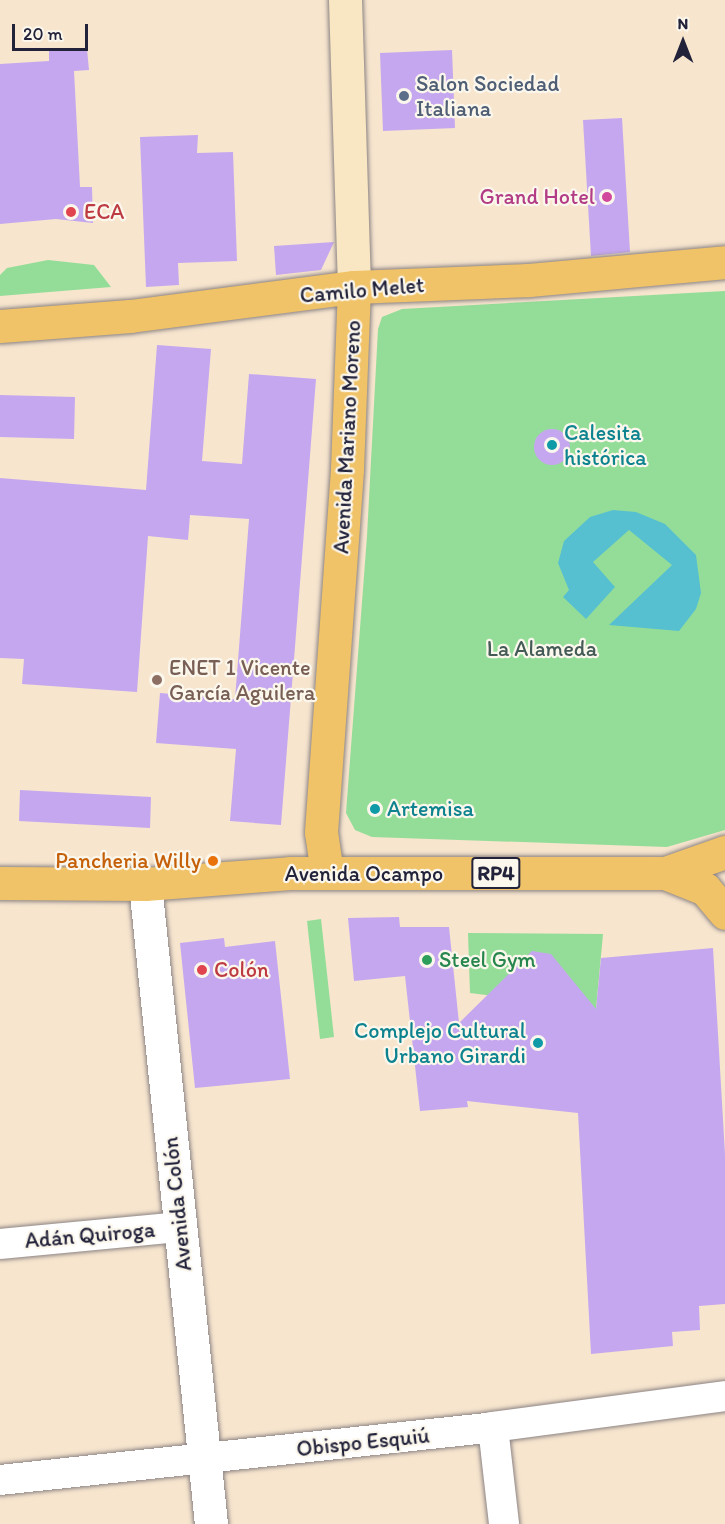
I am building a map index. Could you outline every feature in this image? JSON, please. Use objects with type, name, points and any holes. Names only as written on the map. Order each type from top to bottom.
[{"type":"main road","name":"Avenida Mariano Moreno","points":[[327,873],[321,832],[347,469],[354,287],[345,0]]},
{"type":"main road","name":"Camilo Melet","points":[[0,326],[130,316],[354,287],[530,280],[725,262]]},
{"type":"main road","name":"Avenida Ocampo","points":[[0,883],[145,884],[327,873],[665,873],[725,852]]},
{"type":"main road","points":[[665,873],[705,889],[725,913]]},
{"type":"street","name":"Avenida Colón","points":[[145,884],[211,1524]]},
{"type":"street","name":"Adán Quiroga","points":[[0,1244],[179,1227]]},
{"type":"street","name":"Obispo Esquiú","points":[[0,1480],[204,1460],[493,1427],[725,1396]]},
{"type":"street","points":[[493,1427],[504,1524]]},
{"type":"green space","points":[[48,260],[94,265],[111,287],[0,296],[0,275],[7,268]]},
{"type":"green space","name":"La Alameda","points":[[725,291],[725,830],[667,847],[372,837],[355,830],[346,813],[367,536],[378,329],[382,317],[402,309]]},
{"type":"green space","points":[[321,919],[334,1037],[320,1039],[307,921]]},
{"type":"green space","points":[[468,933],[603,934],[596,1009],[470,993]]},
{"type":"water","points":[[613,510],[636,512],[665,524],[696,555],[701,593],[696,609],[679,631],[609,625],[672,565],[629,530],[593,562],[615,587],[586,619],[563,597],[569,590],[558,563],[564,541],[590,517]]},
{"type":"building","points":[[87,49],[89,70],[74,71],[80,187],[92,187],[93,223],[56,219],[0,224],[0,64],[49,61],[49,51]]},
{"type":"building","points":[[452,50],[455,128],[383,131],[380,53]]},
{"type":"building","name":"Grand Hotel","points":[[622,118],[630,252],[591,256],[583,120]]},
{"type":"building","points":[[198,135],[197,153],[233,152],[237,261],[178,263],[179,285],[146,287],[140,137]]},
{"type":"building","points":[[334,242],[321,270],[276,275],[274,246]]},
{"type":"building","points":[[157,345],[211,349],[202,461],[242,464],[249,374],[316,379],[281,825],[230,821],[236,749],[156,743],[160,693],[235,699],[249,519],[190,515],[188,540],[148,536],[137,692],[22,684],[24,659],[0,658],[0,478],[146,490]]},
{"type":"building","points":[[0,395],[75,397],[74,439],[0,437]]},
{"type":"building","name":"Calesita histórica","points":[[552,429],[565,434],[570,447],[565,460],[552,465],[539,460],[534,447],[539,434]]},
{"type":"building","points":[[20,790],[151,797],[150,828],[19,821]]},
{"type":"building","points":[[399,917],[400,927],[449,927],[459,1023],[532,951],[551,954],[596,1009],[601,958],[713,948],[725,1154],[725,1304],[699,1306],[700,1330],[672,1332],[673,1346],[591,1354],[578,1113],[467,1101],[468,1107],[420,1111],[405,976],[354,981],[348,918]]},
{"type":"building","points":[[224,938],[225,947],[275,941],[290,1079],[195,1088],[180,943]]},
{"type":"place","name":"Salon Sociedad Italiana","points":[[404,96]]},
{"type":"place","name":"Grand Hotel","points":[[607,197]]},
{"type":"place","name":"ECA","points":[[71,212]]},
{"type":"place","name":"Calesita histórica","points":[[552,445]]},
{"type":"place","name":"ENET 1 Vicente García Aguilera","points":[[157,680]]},
{"type":"place","name":"Artemisa","points":[[375,809]]},
{"type":"place","name":"Pancheria Willy","points":[[213,861]]},
{"type":"place","name":"Steel Gym","points":[[427,960]]},
{"type":"place","name":"Colón","points":[[202,970]]},
{"type":"place","name":"Complejo Cultural Urbano Girardi","points":[[538,1043]]}]
